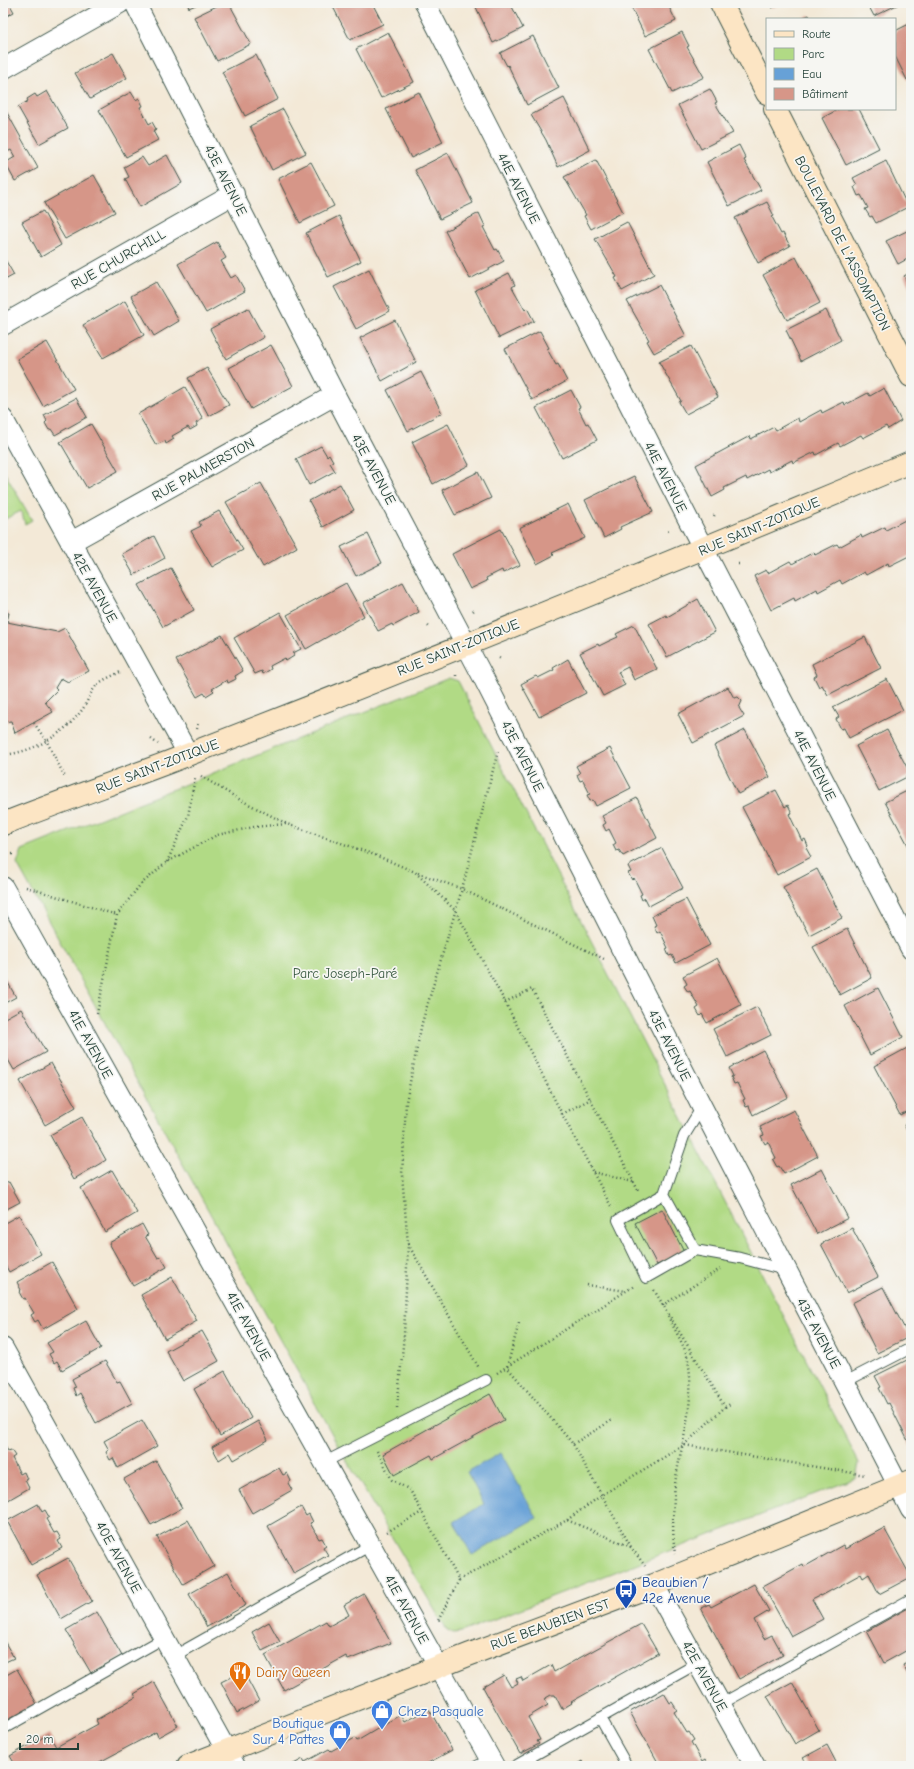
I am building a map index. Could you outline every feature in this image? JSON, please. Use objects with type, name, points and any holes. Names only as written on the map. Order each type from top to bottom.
[{"type":"street","points":[[3,69],[120,3]]},
{"type":"street","name":"43E AVENUE","points":[[135,3],[234,194],[335,395],[465,644],[786,1270],[845,1382],[905,1483],[911,1510]]},
{"type":"street","name":"44E AVENUE","points":[[425,3],[703,549],[911,949]]},
{"type":"street","points":[[721,3],[766,91]]},
{"type":"street","name":"BOULEVARD DE L'ASSOMPTION","points":[[776,110],[911,376]]},
{"type":"street","name":"RUE CHURCHILL","points":[[3,325],[234,194]]},
{"type":"street","name":"RUE PALMERSTON","points":[[71,542],[335,395]]},
{"type":"street","name":"42E AVENUE","points":[[3,419],[188,754]]},
{"type":"street","name":"RUE SAINT-ZOTIQUE","points":[[3,824],[188,754],[465,644],[703,549],[911,462]]},
{"type":"street","name":"41E AVENUE","points":[[3,887],[438,1666],[487,1764]]},
{"type":"street","name":"40E AVENUE","points":[[3,1348],[230,1758]]},
{"type":"street","name":"RUE BEAUBIEN EST","points":[[188,1766],[230,1758],[438,1666],[654,1585],[905,1483]]},
{"type":"street","name":"42E AVENUE","points":[[654,1585],[755,1766]]},
{"type":"lane","points":[[702,1107],[684,1136],[664,1194],[618,1220],[646,1278],[695,1250],[740,1258],[786,1270]]},
{"type":"lane","points":[[664,1194],[695,1250]]},
{"type":"lane","points":[[845,1382],[911,1348]]},
{"type":"lane","points":[[325,1462],[486,1380]]},
{"type":"lane","points":[[174,1656],[371,1545]]},
{"type":"lane","points":[[721,1704],[911,1599]]},
{"type":"lane","points":[[3,1729],[164,1638]]},
{"type":"lane","points":[[515,1766],[698,1663]]},
{"type":"lane","points":[[600,1718],[627,1766]]},
{"type":"path","points":[[3,756],[30,749],[47,742],[82,710],[96,685],[120,671]]},
{"type":"path","points":[[197,728],[198,722]]},
{"type":"path","points":[[34,723],[47,742],[65,777]]},
{"type":"path","points":[[151,739],[158,744]]},
{"type":"path","points":[[396,1426],[404,1335],[408,1244],[402,1175],[406,1102],[422,1023],[462,889],[498,750]]},
{"type":"path","points":[[201,776],[237,798],[287,824],[375,855],[415,872],[462,889],[604,959]]},
{"type":"path","points":[[167,862],[188,816],[195,778]]},
{"type":"path","points":[[97,1015],[118,915],[140,885],[167,862],[217,835],[254,827],[287,824]]},
{"type":"path","points":[[415,872],[455,910],[505,1002],[618,1220]]},
{"type":"path","points":[[26,887],[118,915]]},
{"type":"path","points":[[505,1002],[532,989],[646,1204]]},
{"type":"path","points":[[562,1114],[591,1099]]},
{"type":"path","points":[[593,1172],[634,1182]]},
{"type":"path","points":[[408,1244],[486,1380],[646,1278],[725,1407]]},
{"type":"path","points":[[663,1304],[740,1258]]},
{"type":"path","points":[[587,1285],[627,1291]]},
{"type":"path","points":[[663,1304],[688,1359],[690,1388],[684,1445],[676,1483],[672,1524],[675,1554]]},
{"type":"path","points":[[507,1367],[519,1323]]},
{"type":"path","points":[[507,1367],[573,1444],[631,1547],[645,1566]]},
{"type":"path","points":[[437,1622],[459,1580],[567,1520],[602,1495],[684,1445],[725,1407],[732,1403]]},
{"type":"path","points":[[573,1444],[614,1420]]},
{"type":"path","points":[[370,1439],[392,1480],[410,1490],[459,1580]]},
{"type":"path","points":[[684,1445],[865,1475]]},
{"type":"path","points":[[387,1532],[422,1512]]},
{"type":"path","points":[[567,1520],[631,1547]]},
{"type":"green space","points":[[3,470],[32,520],[25,524],[21,511],[3,520]]},
{"type":"green space","name":"Parc Joseph-Paré","points":[[449,678],[458,681],[859,1463],[856,1478],[461,1632],[453,1633],[446,1629],[343,1454],[17,864],[22,850]]},
{"type":"water","points":[[501,1453],[537,1518],[472,1555],[454,1522],[484,1504],[467,1472]]},
{"type":"building","points":[[3,3],[9,3],[14,12],[3,18]]},
{"type":"building","points":[[187,3],[200,3],[189,8]]},
{"type":"building","points":[[223,3],[229,3],[251,44],[217,61],[194,17]]},
{"type":"building","points":[[331,3],[372,3],[383,24],[350,40]]},
{"type":"building","points":[[474,3],[510,3],[523,28],[493,43]]},
{"type":"building","points":[[629,3],[667,3],[676,21],[645,36]]},
{"type":"building","points":[[769,3],[781,3],[772,8]]},
{"type":"building","points":[[867,3],[901,3],[874,16]]},
{"type":"building","points":[[809,15],[810,18],[803,18]]},
{"type":"building","points":[[911,23],[911,78],[907,80],[896,58],[896,30]]},
{"type":"building","points":[[388,32],[414,82],[381,98],[356,49]]},
{"type":"building","points":[[682,32],[689,46],[687,47],[704,77],[672,93],[649,49]]},
{"type":"building","points":[[533,36],[559,88],[527,105],[508,65],[507,66],[500,53]]},
{"type":"building","points":[[113,53],[127,78],[90,99],[75,73]]},
{"type":"building","points":[[256,55],[278,99],[245,116],[222,72]]},
{"type":"building","points":[[710,89],[717,102],[715,103],[733,133],[701,149],[678,105]]},
{"type":"building","points":[[47,91],[68,128],[39,144],[18,107],[28,101],[27,99],[35,94],[37,97]]},
{"type":"building","points":[[131,92],[136,100],[139,98],[143,106],[140,107],[149,124],[152,122],[156,129],[153,131],[158,140],[126,157],[99,110]]},
{"type":"building","points":[[419,92],[443,142],[411,158],[386,109]]},
{"type":"building","points":[[564,98],[590,150],[558,167],[546,140],[531,115]]},
{"type":"building","points":[[283,109],[306,153],[272,170],[250,126]]},
{"type":"building","points":[[837,110],[860,110],[879,148],[846,165],[822,118]]},
{"type":"building","points":[[6,111],[38,168],[15,181],[5,163],[15,157],[11,150],[3,154],[3,113]]},
{"type":"building","points":[[739,145],[746,159],[744,160],[761,190],[729,206],[707,162]]},
{"type":"building","points":[[448,153],[473,203],[440,219],[415,170]]},
{"type":"building","points":[[167,155],[182,183],[140,207],[125,179],[129,177],[124,167],[142,157],[148,166]]},
{"type":"building","points":[[596,160],[623,212],[591,229],[584,216],[586,215],[564,177]]},
{"type":"building","points":[[886,161],[908,207],[876,223],[865,209],[868,208],[861,195],[858,196],[854,187],[857,185],[853,178]]},
{"type":"building","points":[[311,162],[334,206],[300,223],[278,179]]},
{"type":"building","points":[[94,175],[115,212],[65,239],[44,203]]},
{"type":"building","points":[[767,202],[774,216],[772,217],[781,234],[783,233],[790,246],[758,263],[735,218]]},
{"type":"building","points":[[43,211],[61,245],[41,257],[22,222]]},
{"type":"building","points":[[479,213],[485,226],[483,227],[495,250],[497,249],[504,261],[470,279],[445,231]]},
{"type":"building","points":[[339,216],[361,261],[328,277],[306,233]]},
{"type":"building","points":[[627,222],[654,274],[622,291],[615,278],[617,277],[595,239]]},
{"type":"building","points":[[911,229],[911,257],[898,264],[886,241]]},
{"type":"building","points":[[217,242],[226,258],[221,261],[231,278],[236,275],[245,291],[206,313],[178,264]]},
{"type":"building","points":[[3,256],[14,275],[3,281]]},
{"type":"building","points":[[796,257],[820,303],[787,320],[763,275]]},
{"type":"building","points":[[369,269],[390,311],[356,329],[334,287]]},
{"type":"building","points":[[911,272],[911,290],[904,276]]},
{"type":"building","points":[[509,273],[515,285],[512,287],[525,310],[527,308],[534,321],[499,338],[475,290]]},
{"type":"building","points":[[156,282],[179,321],[154,336],[131,296]]},
{"type":"building","points":[[659,285],[686,336],[654,353],[647,341],[649,340],[627,301]]},
{"type":"building","points":[[125,301],[144,335],[103,358],[83,325]]},
{"type":"building","points":[[248,308],[264,337],[226,359],[210,329]]},
{"type":"building","points":[[826,310],[841,340],[801,361],[786,330]]},
{"type":"building","points":[[395,320],[416,362],[382,381],[360,338]]},
{"type":"building","points":[[540,331],[549,348],[547,349],[556,365],[558,364],[567,381],[532,400],[505,349]]},
{"type":"building","points":[[47,342],[74,389],[43,406],[17,359]]},
{"type":"building","points":[[271,345],[293,386],[251,409],[229,368]]},
{"type":"building","points":[[691,346],[718,397],[686,414],[679,402],[681,401],[659,362]]},
{"type":"building","points":[[207,368],[229,405],[209,416],[188,378]]},
{"type":"building","points":[[421,372],[442,413],[408,431],[387,390]]},
{"type":"building","points":[[185,387],[203,419],[196,423],[197,426],[190,430],[188,427],[172,436],[174,439],[166,444],[165,441],[156,445],[138,414]]},
{"type":"building","points":[[884,388],[901,421],[888,429],[886,426],[863,438],[861,435],[840,446],[838,443],[816,455],[815,452],[793,463],[792,460],[769,472],[768,469],[747,480],[746,477],[724,488],[725,490],[712,497],[696,465],[750,436],[751,439],[774,427],[776,430],[798,418],[799,422],[821,410],[822,413],[844,402],[845,405],[868,393],[870,396]]},
{"type":"building","points":[[571,390],[580,407],[578,408],[586,424],[588,423],[597,440],[562,458],[536,408]]},
{"type":"building","points":[[76,398],[87,417],[55,435],[51,429],[49,430],[45,423],[47,421],[44,415]]},
{"type":"building","points":[[91,424],[118,471],[87,488],[60,442]]},
{"type":"building","points":[[448,424],[469,465],[433,484],[412,442]]},
{"type":"building","points":[[321,446],[327,456],[329,454],[333,461],[330,463],[335,471],[309,485],[296,459]]},
{"type":"building","points":[[478,472],[491,498],[455,515],[442,490]]},
{"type":"building","points":[[634,476],[653,512],[620,527],[621,529],[604,538],[585,500]]},
{"type":"building","points":[[261,483],[297,547],[263,567],[226,502]]},
{"type":"building","points":[[340,484],[354,510],[323,527],[309,501]]},
{"type":"building","points":[[568,504],[585,538],[552,553],[554,555],[537,564],[519,528]]},
{"type":"building","points":[[219,511],[243,550],[212,567],[191,531],[201,526],[199,522]]},
{"type":"building","points":[[909,518],[910,521],[911,520],[911,555],[889,566],[888,563],[866,575],[864,572],[842,584],[840,580],[818,592],[817,589],[795,601],[794,598],[771,610],[754,576],[766,570],[768,573],[790,561],[792,564],[814,552],[815,555],[837,544],[839,547],[861,535],[862,538],[885,527],[886,530]]},
{"type":"building","points":[[501,529],[520,565],[503,573],[502,570],[486,578],[487,581],[470,589],[452,554]]},
{"type":"building","points":[[368,534],[382,563],[356,576],[341,547]]},
{"type":"building","points":[[154,536],[165,558],[134,575],[122,554]]},
{"type":"building","points":[[171,568],[194,610],[163,627],[139,585]]},
{"type":"building","points":[[403,582],[419,612],[393,626],[392,624],[378,631],[363,603]]},
{"type":"building","points":[[346,583],[364,616],[306,649],[287,615]]},
{"type":"building","points":[[698,599],[715,632],[667,657],[649,624],[666,615],[667,617]]},
{"type":"building","points":[[3,612],[9,613],[7,622],[57,632],[65,628],[89,671],[68,682],[61,678],[55,688],[57,690],[45,702],[53,712],[15,733],[11,721],[3,722]]},
{"type":"building","points":[[280,612],[301,649],[293,653],[294,656],[286,661],[285,658],[270,666],[271,669],[263,674],[262,671],[255,674],[234,638]]},
{"type":"building","points":[[634,625],[657,669],[634,680],[628,667],[618,672],[625,685],[603,696],[580,653],[598,644],[599,646],[618,637],[616,634]]},
{"type":"building","points":[[222,635],[243,671],[235,676],[236,679],[228,683],[227,680],[212,689],[214,691],[206,696],[204,693],[197,697],[176,660]]},
{"type":"building","points":[[865,637],[881,668],[828,695],[822,685],[819,687],[814,677],[817,675],[812,664]]},
{"type":"building","points":[[568,659],[586,693],[539,717],[521,684],[536,676],[538,678],[554,670],[553,668]]},
{"type":"building","points":[[887,679],[903,710],[849,738],[844,728],[841,729],[836,719],[839,717],[833,707]]},
{"type":"building","points":[[728,687],[734,698],[738,697],[742,701],[739,708],[744,716],[693,743],[678,714]]},
{"type":"building","points":[[745,730],[770,777],[738,794],[714,746]]},
{"type":"building","points":[[887,730],[911,775],[879,791],[856,746]]},
{"type":"building","points":[[610,748],[631,788],[596,806],[593,800],[590,801],[587,795],[590,794],[583,780],[580,781],[577,775],[580,773],[576,766]]},
{"type":"building","points":[[911,789],[911,846],[909,847],[885,802]]},
{"type":"building","points":[[776,790],[785,807],[788,805],[792,813],[789,814],[802,841],[805,839],[808,846],[806,848],[811,857],[777,875],[742,807]]},
{"type":"building","points":[[637,798],[657,838],[623,856],[619,850],[616,851],[613,845],[616,843],[609,829],[606,831],[603,825],[606,823],[602,816]]},
{"type":"building","points":[[662,848],[683,888],[649,906],[645,898],[642,900],[640,895],[642,894],[634,878],[632,880],[628,873],[631,872],[628,866]]},
{"type":"building","points":[[817,869],[842,918],[809,935],[783,887]]},
{"type":"building","points":[[686,899],[710,945],[676,963],[672,955],[669,956],[666,949],[668,948],[660,931],[657,933],[654,926],[656,925],[652,916]]},
{"type":"building","points":[[847,929],[872,978],[840,995],[813,947]]},
{"type":"building","points":[[717,958],[741,1005],[707,1023],[702,1014],[700,1016],[696,1009],[699,1007],[690,991],[688,992],[684,986],[687,984],[683,976]]},
{"type":"building","points":[[3,974],[16,997],[3,1004]]},
{"type":"building","points":[[878,988],[903,1037],[870,1055],[845,1006]]},
{"type":"building","points":[[757,1007],[771,1035],[727,1057],[713,1029]]},
{"type":"building","points":[[21,1009],[46,1052],[14,1070],[3,1051],[3,1019]]},
{"type":"building","points":[[909,1047],[911,1051],[911,1109],[900,1115],[874,1066]]},
{"type":"building","points":[[763,1050],[788,1097],[753,1115],[749,1106],[746,1107],[743,1100],[745,1099],[737,1083],[734,1084],[731,1077],[733,1076],[729,1068]]},
{"type":"building","points":[[51,1063],[76,1107],[45,1125],[20,1081]]},
{"type":"building","points":[[794,1110],[818,1156],[784,1174],[773,1160],[776,1158],[768,1142],[765,1144],[761,1136],[764,1135],[760,1127]]},
{"type":"building","points":[[82,1117],[106,1160],[74,1179],[50,1135]]},
{"type":"building","points":[[911,1121],[911,1138],[904,1125]]},
{"type":"building","points":[[822,1169],[848,1218],[817,1234],[791,1185]]},
{"type":"building","points":[[112,1170],[137,1213],[105,1232],[81,1188]]},
{"type":"building","points":[[9,1182],[20,1202],[3,1211],[3,1185]]},
{"type":"building","points":[[662,1209],[684,1252],[657,1265],[635,1223]]},
{"type":"building","points":[[19,1215],[41,1254],[9,1272],[3,1261],[3,1224]]},
{"type":"building","points":[[142,1224],[148,1235],[145,1236],[158,1258],[161,1257],[167,1267],[133,1286],[109,1243]]},
{"type":"building","points":[[852,1228],[878,1277],[847,1293],[821,1244]]},
{"type":"building","points":[[52,1262],[78,1309],[43,1329],[38,1320],[35,1322],[31,1315],[34,1313],[25,1298],[23,1299],[19,1292],[21,1290],[17,1282]]},
{"type":"building","points":[[172,1277],[197,1321],[165,1339],[141,1295]]},
{"type":"building","points":[[883,1287],[909,1337],[877,1353],[852,1303]]},
{"type":"building","points":[[86,1321],[101,1348],[62,1370],[57,1361],[54,1363],[49,1354],[53,1352],[47,1343]]},
{"type":"building","points":[[202,1331],[219,1361],[183,1381],[166,1351]]},
{"type":"building","points":[[911,1358],[911,1447],[889,1403],[887,1404],[875,1376]]},
{"type":"building","points":[[105,1361],[117,1382],[120,1381],[132,1403],[96,1423],[80,1393],[76,1396],[73,1388],[76,1387],[72,1379]]},
{"type":"building","points":[[225,1371],[251,1418],[220,1436],[194,1389]]},
{"type":"building","points":[[490,1394],[504,1420],[433,1459],[431,1455],[394,1475],[383,1454]]},
{"type":"building","points":[[142,1420],[157,1446],[118,1468],[113,1458],[110,1460],[106,1452],[109,1450],[104,1441]]},
{"type":"building","points":[[258,1421],[268,1440],[234,1460],[230,1453],[219,1460],[212,1447]]},
{"type":"building","points":[[3,1443],[8,1451],[11,1450],[15,1456],[12,1458],[20,1474],[24,1472],[27,1479],[25,1480],[29,1488],[3,1503]]},
{"type":"building","points":[[156,1461],[182,1508],[151,1525],[124,1479]]},
{"type":"building","points":[[279,1468],[283,1475],[287,1473],[291,1481],[288,1483],[292,1490],[252,1513],[239,1490]]},
{"type":"building","points":[[38,1504],[42,1512],[45,1510],[49,1517],[46,1519],[54,1533],[57,1532],[61,1539],[58,1541],[62,1548],[31,1565],[7,1521]]},
{"type":"building","points":[[301,1507],[306,1516],[309,1514],[313,1522],[310,1523],[319,1539],[322,1538],[326,1545],[323,1547],[328,1555],[294,1574],[268,1526]]},
{"type":"building","points":[[188,1520],[214,1566],[183,1584],[157,1537]]},
{"type":"building","points":[[884,1528],[911,1577],[879,1594],[869,1574],[863,1578],[861,1574],[821,1596],[820,1595],[812,1599],[823,1619],[791,1636],[763,1586],[803,1564],[804,1567],[843,1545],[845,1549]]},
{"type":"building","points":[[68,1558],[92,1601],[61,1619],[37,1575]]},
{"type":"building","points":[[228,1572],[246,1605],[207,1627],[189,1594]]},
{"type":"building","points":[[754,1584],[769,1611],[754,1620],[764,1639],[772,1635],[783,1655],[739,1679],[701,1608],[709,1604],[711,1607]]},
{"type":"building","points":[[364,1594],[391,1643],[348,1660],[346,1656],[284,1690],[265,1655],[326,1621],[329,1626],[349,1615],[344,1605]]},
{"type":"building","points":[[910,1607],[911,1648],[884,1663],[867,1631]]},
{"type":"building","points":[[97,1612],[122,1656],[91,1673],[66,1630]]},
{"type":"building","points":[[269,1622],[280,1642],[262,1651],[252,1632]]},
{"type":"building","points":[[641,1624],[658,1653],[571,1702],[572,1703],[562,1709],[555,1695],[551,1695],[544,1699],[548,1705],[528,1717],[540,1740],[537,1741],[539,1744],[520,1754],[483,1687],[504,1675],[511,1687],[518,1683],[516,1679],[521,1677],[523,1681],[551,1665],[554,1672]]},
{"type":"building","points":[[3,1639],[14,1658],[3,1663]]},
{"type":"building","points":[[911,1661],[911,1680],[903,1665]]},
{"type":"building","points":[[17,1669],[37,1704],[3,1722],[3,1677]]},
{"type":"building","name":"Dairy Queen","points":[[243,1671],[259,1701],[237,1713],[221,1682]]},
{"type":"building","points":[[154,1682],[178,1726],[158,1737],[156,1732],[92,1766],[16,1766],[10,1756],[49,1734],[56,1747],[98,1724],[96,1720],[136,1697],[134,1694]]},
{"type":"building","points":[[792,1682],[819,1730],[795,1744],[767,1696]]},
{"type":"building","points":[[664,1693],[670,1703],[672,1702],[677,1710],[674,1712],[687,1733],[689,1732],[694,1740],[691,1742],[702,1762],[705,1760],[709,1766],[660,1766],[630,1712]]},
{"type":"building","points":[[429,1709],[452,1750],[428,1763],[429,1766],[403,1766],[402,1763],[396,1766],[290,1766],[303,1759],[305,1762],[329,1749],[331,1751],[355,1738],[357,1741],[401,1715],[405,1722]]},
{"type":"building","points":[[827,1745],[838,1766],[808,1766],[803,1758]]},
{"type":"building","points":[[582,1761],[585,1766],[574,1766]]},
{"type":"place","name":"Beaubien / 42e Avenue","points":[[626,1610]]},
{"type":"place","name":"Dairy Queen","points":[[240,1692]]},
{"type":"place","name":"Chez Pasquale","points":[[382,1730]]},
{"type":"place","name":"Boutique Sur 4 Pattes","points":[[340,1750]]}]
